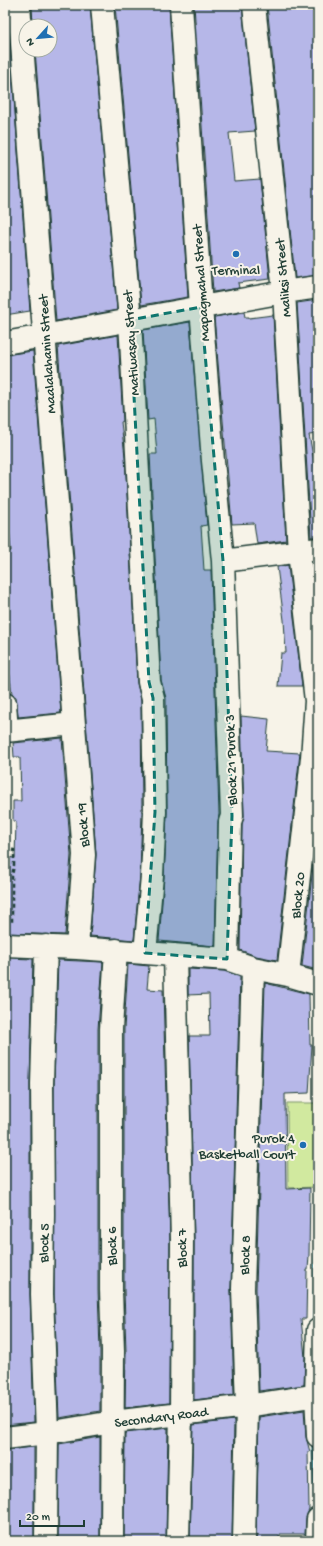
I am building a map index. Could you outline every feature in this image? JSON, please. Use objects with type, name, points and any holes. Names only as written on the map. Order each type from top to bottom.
[{"type":"street","name":"Maalalahanin Street","points":[[19,5],[73,703]]},
{"type":"street","name":"Matiwasay Street","points":[[102,5],[130,320],[149,682],[153,698],[155,812],[152,876],[145,953]]},
{"type":"street","name":"Mapagmahal Street","points":[[181,5],[201,307],[213,462],[223,561]]},
{"type":"street","name":"Maliksi Street","points":[[254,5],[284,292],[308,550]]},
{"type":"street","points":[[5,343],[318,287]]},
{"type":"street","points":[[223,561],[308,550]]},
{"type":"street","name":"Block 20","points":[[288,975],[312,758],[316,701],[308,550]]},
{"type":"street","name":"Block 21 Purok 3","points":[[223,561],[232,816],[230,822],[227,959]]},
{"type":"street","name":"Block 19","points":[[73,703],[84,854],[77,948]]},
{"type":"street","points":[[5,704],[6,731],[74,724]]},
{"type":"street","points":[[9,945],[116,950],[227,959],[253,968],[288,975],[318,984]]},
{"type":"street","name":"Block 5","points":[[46,946],[42,1084],[42,1294],[47,1433],[46,1541]]},
{"type":"street","name":"Block 6","points":[[112,1541],[114,1422],[111,1290],[110,1029],[116,950]]},
{"type":"street","name":"Block 7","points":[[175,955],[182,1241],[181,1413],[178,1541]]},
{"type":"street","name":"Block 8","points":[[244,1541],[247,1406],[243,1289],[253,968]]},
{"type":"street","points":[[318,1330],[318,1436]]},
{"type":"street","name":"Secondary Road","points":[[5,1438],[181,1413],[247,1406],[317,1395]]},
{"type":"street","points":[[317,1541],[318,1519]]},
{"type":"path","points":[[5,849],[14,850],[9,945]]},
{"type":"highlighted area","points":[[201,307],[223,561],[232,816],[227,959],[145,953],[155,812],[153,698],[149,682],[130,320]]},
{"type":"green space","name":"Purok 4 Basketball Court","points":[[287,1103],[318,1103],[318,1187],[288,1188]]},
{"type":"building","points":[[5,5],[7,5],[30,311],[5,315]]},
{"type":"building","points":[[32,5],[90,5],[117,310],[56,321],[36,58],[58,58],[58,18],[33,18]]},
{"type":"building","points":[[115,5],[169,5],[188,297],[141,305]]},
{"type":"building","points":[[194,5],[242,5],[255,131],[229,133],[234,181],[260,179],[270,279],[238,283],[239,288],[213,292]]},
{"type":"building","points":[[267,5],[318,5],[318,275],[295,278]]},
{"type":"building","points":[[318,300],[318,434],[309,435],[316,471],[318,471],[318,537],[311,537],[297,303]]},
{"type":"building","points":[[244,312],[245,317],[249,318],[273,315],[286,540],[257,544],[254,523],[232,524],[214,317]]},
{"type":"building","points":[[190,322],[207,525],[201,526],[204,570],[211,570],[219,814],[215,946],[159,941],[167,813],[166,698],[161,680],[150,454],[157,454],[154,419],[148,420],[143,330]]},
{"type":"building","points":[[118,335],[123,421],[121,422],[125,456],[137,683],[141,700],[142,812],[140,875],[134,940],[90,936],[96,854],[58,346]]},
{"type":"building","points":[[33,351],[61,713],[18,717],[16,697],[12,694],[5,636],[5,551],[11,551],[8,515],[5,516],[5,355]]},
{"type":"building","points":[[313,562],[318,562],[318,608]]},
{"type":"building","points":[[288,565],[302,686],[278,686],[281,653],[286,653],[284,620],[277,567]]},
{"type":"building","points":[[241,716],[269,719],[266,751],[300,753],[277,960],[256,956],[240,950],[242,824],[244,816]]},
{"type":"building","points":[[62,738],[71,855],[65,935],[5,933],[5,857],[15,858],[16,821],[13,821],[13,801],[21,801],[20,757],[14,757],[13,743]]},
{"type":"building","points":[[315,848],[318,848],[318,970],[302,966]]},
{"type":"building","points":[[5,958],[33,959],[30,1084],[30,1294],[34,1422],[5,1425],[5,1294],[7,1256],[5,1255]]},
{"type":"building","points":[[58,960],[103,962],[98,1029],[98,1290],[100,1411],[59,1418],[54,1294],[54,1084]]},
{"type":"building","points":[[128,964],[149,966],[147,989],[163,990],[170,1241],[169,1403],[125,1408],[124,1029]]},
{"type":"building","points":[[188,969],[224,971],[240,977],[231,1289],[234,1395],[194,1400],[194,1241],[189,1036],[210,1036],[209,994],[188,995]]},
{"type":"building","points":[[265,983],[309,994],[310,1045],[312,1045],[309,1093],[285,1094],[286,1189],[310,1188],[306,1319],[301,1319],[305,1357],[304,1385],[259,1391],[256,1289]]},
{"type":"building","points":[[304,1410],[306,1437],[310,1452],[308,1452],[309,1510],[306,1518],[305,1534],[280,1534],[279,1541],[256,1541],[259,1417]]},
{"type":"building","points":[[234,1420],[232,1541],[190,1541],[193,1425]]},
{"type":"building","points":[[168,1428],[166,1541],[124,1541],[125,1433]]},
{"type":"building","points":[[100,1437],[100,1541],[58,1541],[59,1444]]},
{"type":"building","points":[[34,1447],[34,1541],[5,1541],[5,1450]]},
{"type":"waterway","points":[[315,1326],[318,1215]]},
{"type":"waterway","points":[[314,1439],[317,1509]]},
{"type":"place","name":"Terminal","points":[[236,254]]},
{"type":"place","name":"Purok 4 Basketball Court","points":[[303,1145]]}]
